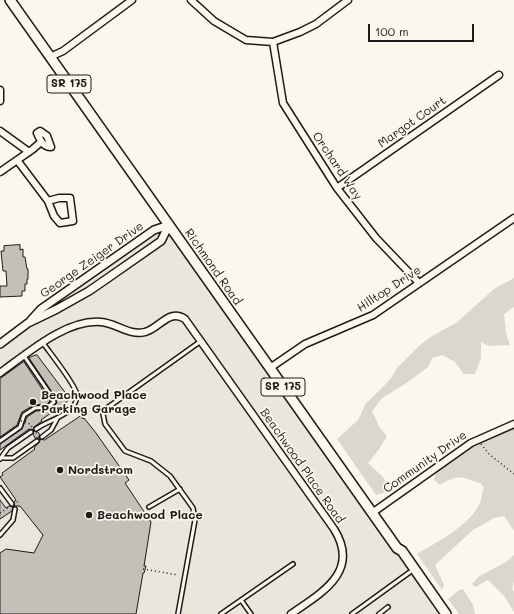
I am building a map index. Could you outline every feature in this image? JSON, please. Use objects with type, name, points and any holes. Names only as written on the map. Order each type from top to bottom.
[{"type":"main road","name":"Richmond Road","points":[[10,0],[397,548],[402,551],[446,614]]},
{"type":"main road","name":"Richmond Road","points":[[397,548],[397,554],[440,614]]},
{"type":"street","points":[[50,57],[63,51],[132,0]]},
{"type":"street","points":[[191,0],[214,21],[246,40],[273,42],[300,32],[316,24],[348,0]]},
{"type":"street","name":"Orchard Way","points":[[273,42],[282,103],[337,188],[376,238],[419,283]]},
{"type":"street","name":"Margot Court","points":[[337,188],[499,75]]},
{"type":"street","points":[[0,90],[0,101]]},
{"type":"street","points":[[0,131],[28,152]]},
{"type":"street","points":[[0,172],[41,142]]},
{"type":"street","points":[[17,160],[48,201],[54,216],[60,223],[73,221],[70,198],[59,198],[48,201]]},
{"type":"street","name":"Hilltop Drive","points":[[270,368],[305,344],[373,315],[514,218]]},
{"type":"street","name":"George Zeiger Drive","points":[[28,323],[57,309],[105,280],[161,240],[169,225]]},
{"type":"street","name":"George Zeiger Drive","points":[[0,344],[28,323],[42,309],[147,234],[169,225]]},
{"type":"street","name":"Beachwood Place Road","points":[[0,373],[66,328],[84,322],[104,322],[130,332],[140,333],[147,331],[168,317],[175,315],[185,319],[334,530],[340,541],[342,549],[342,562],[334,581],[326,589],[291,614]]},
{"type":"street","name":"Community Drive","points":[[372,512],[471,443],[514,424]]},
{"type":"lane","points":[[178,614],[195,520],[193,508],[170,476],[157,465],[147,459],[125,451],[105,424],[103,414],[107,408],[201,341]]},
{"type":"lane","points":[[42,439],[51,430],[57,419],[73,407],[77,395],[74,386],[43,343]]},
{"type":"lane","points":[[0,441],[20,427],[24,415],[34,408],[46,408],[54,402],[24,356]]},
{"type":"lane","points":[[36,429],[50,420],[57,419]]},
{"type":"lane","points":[[0,459],[8,448],[31,432]]},
{"type":"lane","points":[[0,459],[13,458],[37,441]]},
{"type":"lane","points":[[0,488],[12,504]]},
{"type":"lane","points":[[149,507],[180,489]]},
{"type":"lane","points":[[0,535],[14,520],[15,509]]},
{"type":"lane","points":[[221,614],[293,564]]},
{"type":"lane","points":[[352,614],[410,572]]},
{"type":"lane","points":[[241,600],[251,614]]},
{"type":"lane","points":[[379,614],[388,607]]},
{"type":"lane","points":[[227,610],[230,614]]},
{"type":"path","points":[[21,422],[30,424],[42,439]]},
{"type":"path","points":[[478,440],[489,454],[514,474]]},
{"type":"path","points":[[0,513],[20,500]]},
{"type":"path","points":[[143,569],[178,575]]},
{"type":"shaded area","points":[[169,225],[446,614],[0,614],[0,344],[42,309],[154,230]]},
{"type":"shaded area","points":[[514,278],[514,307],[504,314],[506,333],[510,345],[489,346],[481,342],[481,358],[475,374],[464,374],[455,362],[442,355],[432,358],[428,367],[405,384],[382,398],[372,411],[380,428],[387,436],[368,463],[384,478],[389,491],[376,495],[337,439],[358,420],[366,403],[381,389],[392,377],[397,368],[420,345],[432,336],[456,323],[494,289]]},
{"type":"shaded area","points":[[514,424],[514,531],[504,516],[494,518],[473,530],[435,565],[444,585],[442,590],[417,554],[453,532],[469,519],[480,503],[484,487],[478,482],[464,478],[449,480],[440,485],[434,480],[435,475],[440,468],[461,455],[458,452]]},
{"type":"shaded area","points":[[514,555],[514,582],[512,589],[514,592],[514,612],[505,597],[488,580],[475,587],[472,584],[478,577],[506,562]]},
{"type":"shaded area","points":[[463,589],[473,605],[475,614],[459,614],[448,599],[459,590]]},
{"type":"building","points":[[20,245],[20,250],[23,249],[23,257],[25,257],[28,269],[28,279],[27,284],[25,284],[25,291],[22,291],[22,296],[0,297],[0,286],[7,286],[6,271],[3,271],[1,251],[4,251],[4,246]]},
{"type":"building","points":[[37,355],[70,399],[60,410],[58,408],[41,420],[42,421],[34,427],[33,430],[29,429],[0,450],[0,444],[22,429],[27,417],[36,411],[50,410],[57,403],[54,395],[29,358]]},
{"type":"building","points":[[24,362],[50,401],[47,404],[34,405],[22,412],[17,425],[0,437],[0,379]]},
{"type":"building","name":"Beachwood Place","points":[[81,416],[96,433],[129,480],[125,483],[151,522],[144,566],[146,566],[143,573],[136,614],[0,614],[0,553],[6,549],[34,553],[43,535],[20,506],[14,506],[14,502],[16,500],[0,477],[3,475],[2,473],[35,449],[34,448],[40,441],[39,438],[44,440]]},
{"type":"building","points":[[34,431],[38,432],[40,435],[39,438],[35,438],[33,434]]},
{"type":"building","points":[[0,500],[6,508],[9,506],[13,507],[12,511],[0,519]]},
{"type":"place","name":"Beachwood Place Parking Garage","points":[[33,402]]},
{"type":"place","name":"Nordstrom","points":[[60,470]]},
{"type":"place","name":"Beachwood Place","points":[[89,515]]}]
